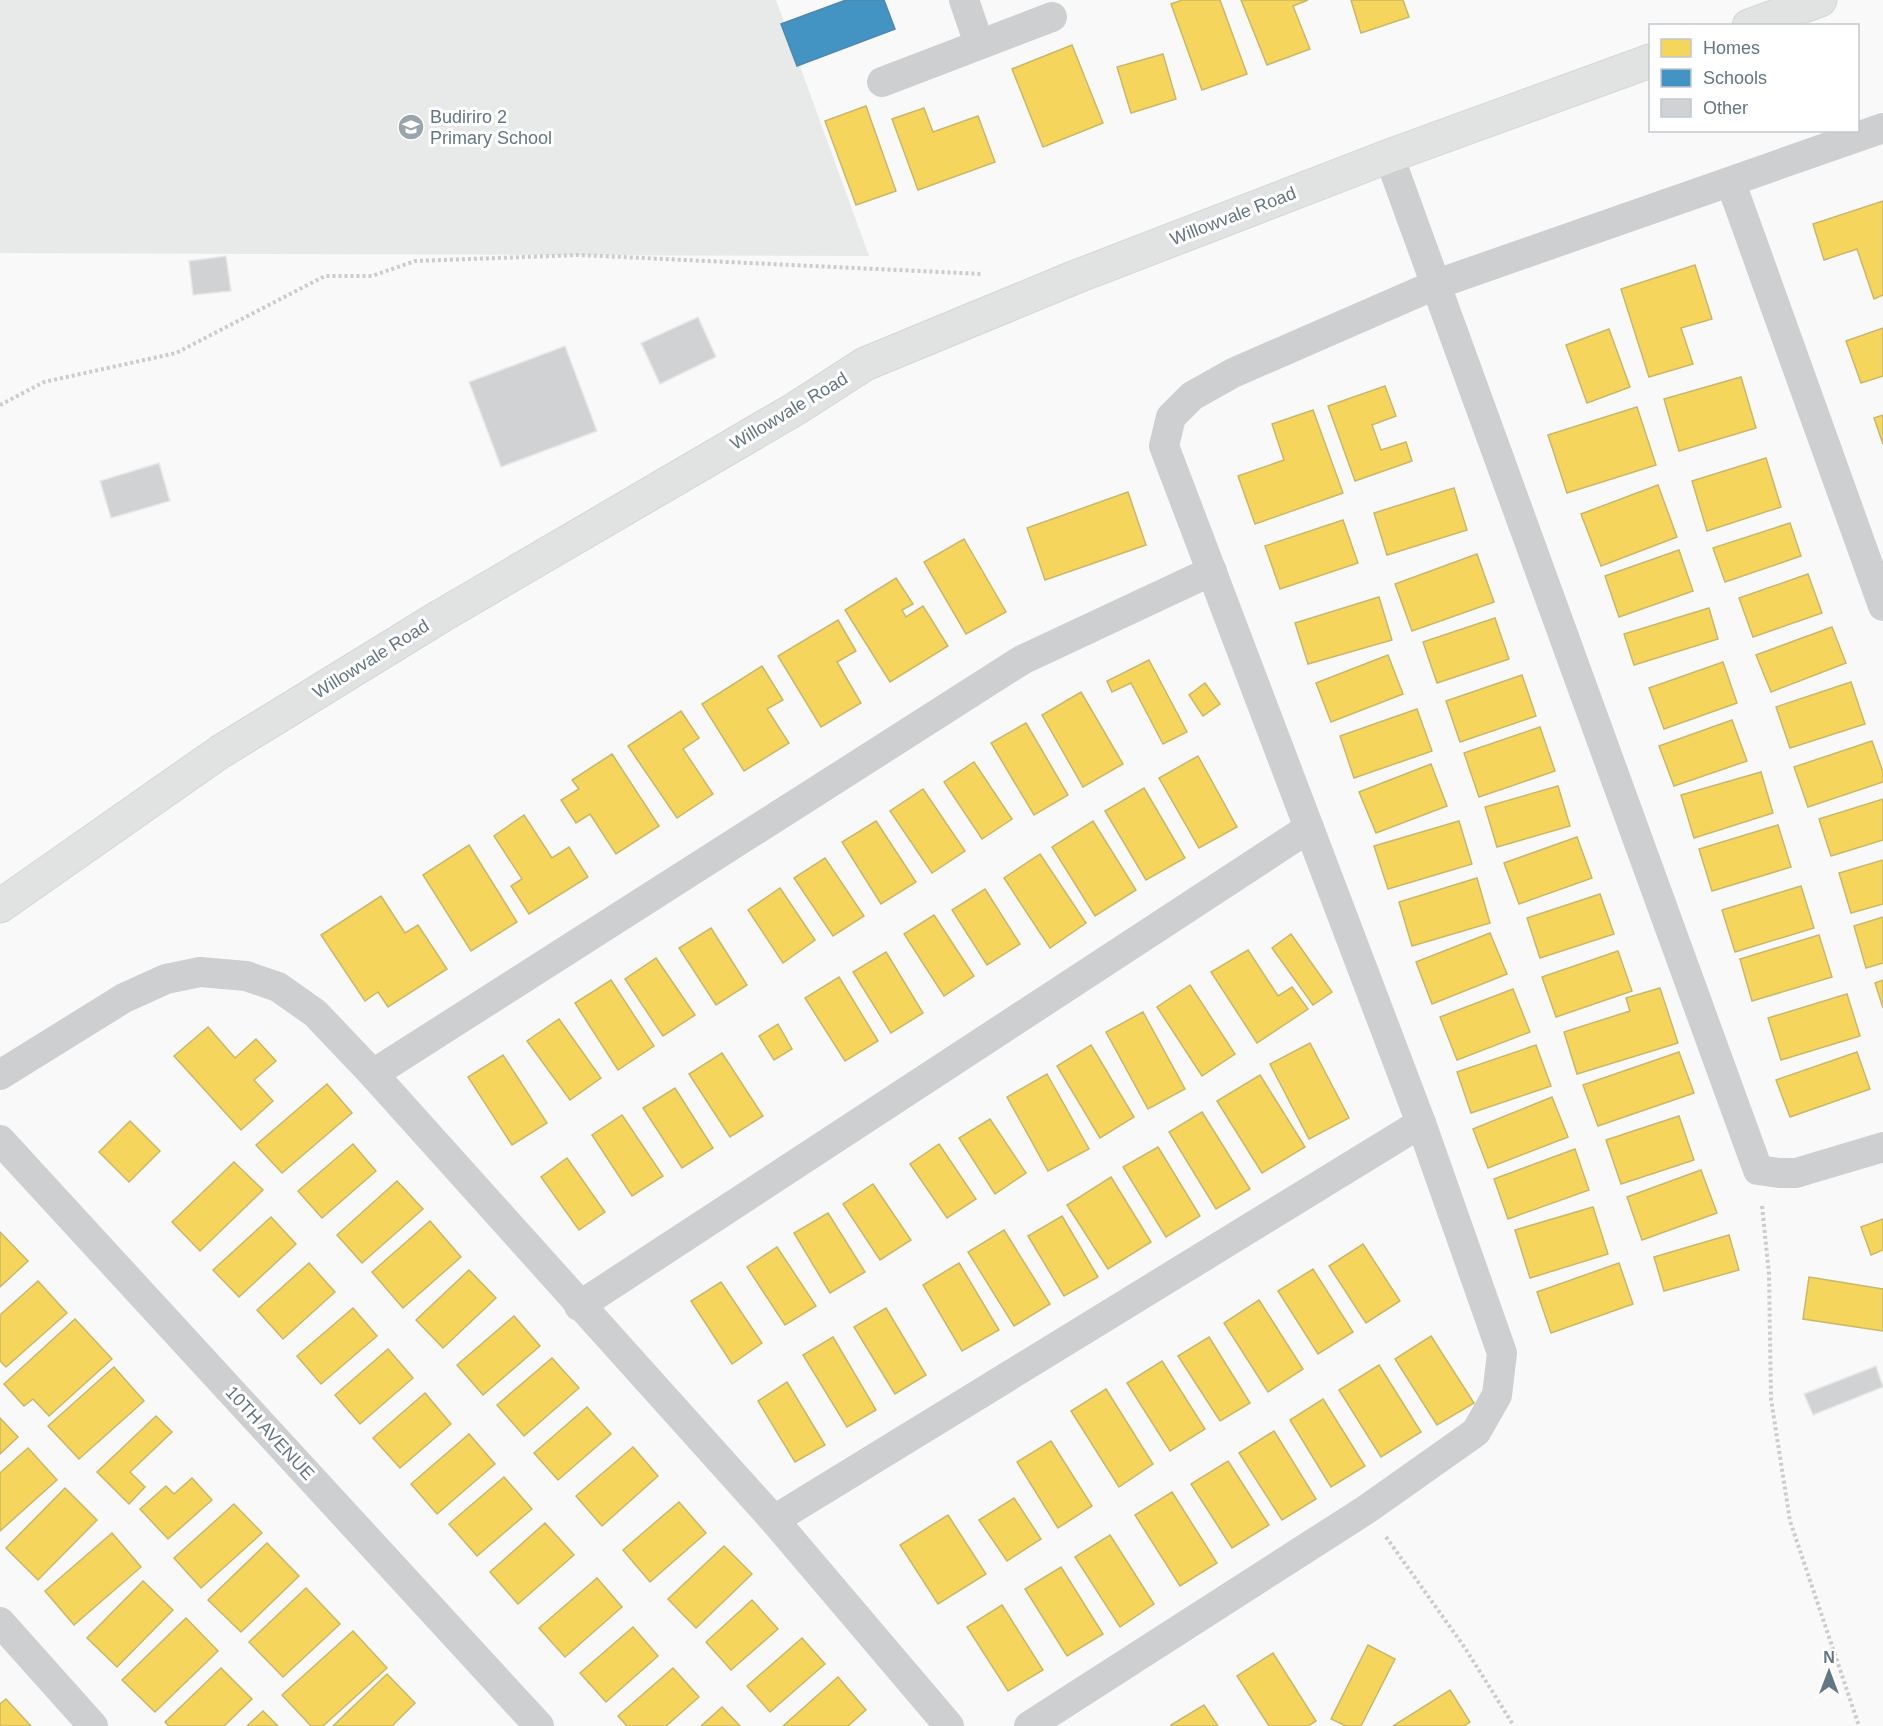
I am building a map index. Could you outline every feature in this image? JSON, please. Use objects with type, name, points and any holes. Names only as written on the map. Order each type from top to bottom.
[{"type":"street","points":[[964,0],[979,44]]},
{"type":"street","points":[[1754,24],[1820,0]]},
{"type":"street","points":[[882,82],[1052,17]]},
{"type":"street","name":"Willowvale Road","points":[[0,906],[220,752],[441,616],[795,408],[865,364],[1073,278],[1389,156],[1649,61]]},
{"type":"street","points":[[1029,1726],[1367,1509],[1476,1432],[1497,1395],[1502,1353],[1420,1123],[1164,446],[1171,417],[1192,396],[1233,373],[1437,284],[1883,128]]},
{"type":"street","points":[[1389,156],[1758,1170],[1796,1173],[1883,1147]]},
{"type":"street","points":[[1731,183],[1883,606]]},
{"type":"street","points":[[374,1074],[1022,660],[1212,571]]},
{"type":"street","points":[[579,1306],[1309,828]]},
{"type":"street","points":[[0,1075],[124,998],[166,980],[200,972],[246,976],[278,987],[315,1013],[374,1074],[579,1306],[774,1520],[949,1726]]},
{"type":"street","points":[[774,1520],[1420,1123]]},
{"type":"street","name":"10TH AVENUE","points":[[0,1140],[539,1726]]},
{"type":"street","points":[[0,1622],[93,1726]]},
{"type":"path","points":[[0,405],[44,382],[176,352],[325,276],[372,276],[415,261],[579,255],[991,274]]},
{"type":"path","points":[[1758,1170],[1769,1274],[1771,1399],[1790,1521],[1858,1726]]},
{"type":"path","points":[[1367,1509],[1466,1648],[1515,1726]]},
{"type":"shaded area","name":"Budiriro 2 Primary School","points":[[0,0],[776,0],[869,256],[0,253]]},
{"type":"building: Homes","points":[[1182,0],[1220,0],[1247,74],[1202,90],[1171,4]]},
{"type":"building: Homes","points":[[1241,0],[1308,0],[1293,6],[1310,49],[1267,65]]},
{"type":"building: Homes","points":[[1351,0],[1403,0],[1409,17],[1361,33]]},
{"type":"building: Homes","points":[[1072,45],[1103,123],[1043,147],[1012,69]]},
{"type":"building: Homes","points":[[1163,54],[1176,99],[1131,113],[1117,67]]},
{"type":"building: Homes","points":[[866,106],[896,191],[856,205],[825,121]]},
{"type":"building: Homes","points":[[924,108],[933,132],[978,116],[995,162],[918,190],[892,119]]},
{"type":"building: Homes","points":[[1883,201],[1883,295],[1874,299],[1857,249],[1824,260],[1813,224]]},
{"type":"building: Homes","points":[[1695,265],[1712,319],[1681,328],[1693,364],[1649,377],[1621,289]]},
{"type":"building: Homes","points":[[1883,328],[1883,376],[1861,383],[1846,341]]},
{"type":"building: Homes","points":[[1609,329],[1630,387],[1587,403],[1566,345]]},
{"type":"building: Homes","points":[[1741,377],[1756,428],[1679,451],[1664,399]]},
{"type":"building: Homes","points":[[1385,386],[1396,416],[1372,425],[1381,450],[1406,442],[1412,461],[1355,481],[1328,406]]},
{"type":"building: Homes","points":[[1637,407],[1656,465],[1567,493],[1548,435]]},
{"type":"building: Homes","points":[[1313,410],[1343,493],[1255,524],[1238,476],[1284,460],[1272,424]]},
{"type":"building: Homes","points":[[1883,415],[1883,444],[1874,418]]},
{"type":"building: Homes","points":[[1766,458],[1781,507],[1707,531],[1692,481]]},
{"type":"building: Homes","points":[[1658,485],[1677,537],[1601,566],[1581,514]]},
{"type":"building: Homes","points":[[1454,488],[1467,530],[1387,555],[1374,513]]},
{"type":"building: Homes","points":[[1128,492],[1146,545],[1045,580],[1027,528]]},
{"type":"building: Homes","points":[[1343,520],[1358,563],[1280,589],[1265,546]]},
{"type":"building: Homes","points":[[1790,523],[1801,556],[1725,582],[1713,548]]},
{"type":"building: Homes","points":[[964,539],[1006,612],[966,634],[924,562]]},
{"type":"building: Homes","points":[[1679,550],[1693,591],[1619,617],[1605,576]]},
{"type":"building: Homes","points":[[1477,554],[1494,602],[1412,631],[1395,584]]},
{"type":"building: Homes","points":[[1808,574],[1822,613],[1753,637],[1739,598]]},
{"type":"building: Homes","points":[[896,578],[913,604],[902,610],[906,617],[923,606],[948,646],[890,682],[845,610]]},
{"type":"building: Homes","points":[[1379,597],[1392,640],[1308,664],[1295,623]]},
{"type":"building: Homes","points":[[1709,608],[1718,639],[1634,665],[1624,634]]},
{"type":"building: Homes","points":[[1495,618],[1509,659],[1437,683],[1423,642]]},
{"type":"building: Homes","points":[[838,620],[856,651],[837,662],[861,703],[821,727],[778,656]]},
{"type":"building: Homes","points":[[1832,627],[1846,663],[1771,692],[1756,655]]},
{"type":"building: Homes","points":[[1388,655],[1403,694],[1331,722],[1316,683]]},
{"type":"building: Homes","points":[[1149,660],[1187,732],[1163,744],[1131,683],[1112,692],[1107,681]]},
{"type":"building: Homes","points":[[1723,662],[1737,703],[1664,729],[1649,688]]},
{"type":"building: Homes","points":[[762,666],[783,700],[767,709],[789,743],[744,771],[702,704]]},
{"type":"building: Homes","points":[[1522,675],[1536,716],[1460,742],[1446,701]]},
{"type":"building: Homes","points":[[1851,682],[1865,724],[1790,748],[1776,707]]},
{"type":"building: Homes","points":[[1205,683],[1220,704],[1203,716],[1189,695]]},
{"type":"building: Homes","points":[[1081,692],[1123,764],[1083,787],[1042,715]]},
{"type":"building: Homes","points":[[1417,709],[1432,751],[1354,778],[1340,736]]},
{"type":"building: Homes","points":[[681,711],[699,738],[683,749],[713,794],[677,818],[628,746]]},
{"type":"building: Homes","points":[[1732,720],[1747,761],[1674,786],[1659,746]]},
{"type":"building: Homes","points":[[1026,723],[1068,795],[1034,815],[991,743]]},
{"type":"building: Homes","points":[[1540,727],[1555,771],[1479,797],[1464,753]]},
{"type":"building: Homes","points":[[1872,741],[1883,772],[1883,782],[1808,807],[1794,767]]},
{"type":"building: Homes","points":[[612,754],[659,826],[616,854],[590,814],[576,823],[561,800],[579,789],[572,780]]},
{"type":"building: Homes","points":[[1198,756],[1237,827],[1199,848],[1159,778]]},
{"type":"building: Homes","points":[[974,762],[1012,819],[982,839],[944,782]]},
{"type":"building: Homes","points":[[1431,764],[1447,806],[1376,833],[1359,792]]},
{"type":"building: Homes","points":[[1761,772],[1773,813],[1694,838],[1681,795]]},
{"type":"building: Homes","points":[[1558,786],[1570,826],[1497,847],[1485,807]]},
{"type":"building: Homes","points":[[1144,788],[1185,858],[1146,880],[1105,811]]},
{"type":"building: Homes","points":[[923,789],[965,851],[932,873],[890,811]]},
{"type":"building: Homes","points":[[1883,799],[1883,840],[1831,856],[1819,819]]},
{"type":"building: Homes","points":[[524,815],[552,858],[569,847],[588,877],[529,914],[511,886],[522,879],[494,836]]},
{"type":"building: Homes","points":[[876,821],[916,882],[881,904],[842,842]]},
{"type":"building: Homes","points":[[1093,821],[1136,890],[1095,916],[1052,847]]},
{"type":"building: Homes","points":[[1459,821],[1472,864],[1388,889],[1374,846]]},
{"type":"building: Homes","points":[[1778,825],[1791,867],[1712,891],[1699,849]]},
{"type":"building: Homes","points":[[1577,837],[1592,878],[1519,904],[1504,863]]},
{"type":"building: Homes","points":[[469,845],[517,922],[471,951],[423,875]]},
{"type":"building: Homes","points":[[1040,854],[1086,923],[1050,948],[1004,878]]},
{"type":"building: Homes","points":[[825,858],[864,916],[833,936],[794,878]]},
{"type":"building: Homes","points":[[1883,860],[1883,904],[1851,913],[1839,873]]},
{"type":"building: Homes","points":[[1477,878],[1490,923],[1412,946],[1399,902]]},
{"type":"building: Homes","points":[[1801,886],[1814,928],[1735,952],[1722,910]]},
{"type":"building: Homes","points":[[780,888],[815,940],[783,963],[748,910]]},
{"type":"building: Homes","points":[[985,889],[1020,944],[987,965],[952,910]]},
{"type":"building: Homes","points":[[1600,894],[1614,934],[1540,958],[1527,918]]},
{"type":"building: Homes","points":[[381,896],[405,933],[418,925],[447,969],[388,1007],[378,992],[365,1001],[321,935]]},
{"type":"building: Homes","points":[[934,915],[974,976],[944,996],[904,934]]},
{"type":"building: Homes","points":[[1883,917],[1883,963],[1866,968],[1854,926]]},
{"type":"building: Homes","points":[[711,928],[747,985],[716,1005],[679,948]]},
{"type":"building: Homes","points":[[1490,933],[1507,974],[1432,1004],[1416,962]]},
{"type":"building: Homes","points":[[1291,934],[1332,992],[1313,1005],[1272,948]]},
{"type":"building: Homes","points":[[1819,935],[1832,977],[1752,1001],[1740,959]]},
{"type":"building: Homes","points":[[1248,950],[1278,996],[1292,987],[1308,1009],[1257,1043],[1211,972]]},
{"type":"building: Homes","points":[[1618,951],[1632,991],[1556,1017],[1542,977]]},
{"type":"building: Homes","points":[[886,952],[923,1013],[891,1033],[853,972]]},
{"type":"building: Homes","points":[[656,958],[695,1015],[663,1036],[625,979]]},
{"type":"building: Homes","points":[[839,977],[878,1041],[845,1061],[805,998]]},
{"type":"building: Homes","points":[[611,980],[654,1046],[618,1070],[575,1003]]},
{"type":"building: Homes","points":[[1883,980],[1883,1008],[1875,983]]},
{"type":"building: Homes","points":[[1190,985],[1235,1054],[1202,1076],[1157,1007]]},
{"type":"building: Homes","points":[[1660,988],[1678,1043],[1577,1074],[1564,1032],[1630,1011],[1626,998]]},
{"type":"building: Homes","points":[[1513,989],[1530,1032],[1457,1060],[1440,1017]]},
{"type":"building: Homes","points":[[1847,994],[1860,1036],[1781,1060],[1768,1018]]},
{"type":"building: Homes","points":[[1143,1012],[1185,1089],[1148,1109],[1106,1032]]},
{"type":"building: Homes","points":[[559,1019],[601,1078],[570,1100],[527,1041]]},
{"type":"building: Homes","points":[[778,1024],[792,1049],[774,1060],[759,1036]]},
{"type":"building: Homes","points":[[208,1027],[235,1058],[256,1039],[276,1061],[254,1080],[273,1101],[241,1130],[174,1056]]},
{"type":"building: Homes","points":[[1310,1043],[1349,1118],[1309,1139],[1270,1064]]},
{"type":"building: Homes","points":[[1091,1045],[1134,1117],[1100,1138],[1057,1066]]},
{"type":"building: Homes","points":[[1536,1045],[1551,1086],[1471,1113],[1457,1072]]},
{"type":"building: Homes","points":[[1679,1052],[1694,1093],[1598,1126],[1583,1085]]},
{"type":"building: Homes","points":[[1857,1052],[1870,1089],[1790,1117],[1776,1080]]},
{"type":"building: Homes","points":[[722,1053],[763,1116],[730,1137],[689,1074]]},
{"type":"building: Homes","points":[[503,1055],[547,1123],[512,1145],[468,1077]]},
{"type":"building: Homes","points":[[1047,1074],[1089,1149],[1048,1171],[1007,1097]]},
{"type":"building: Homes","points":[[1260,1075],[1305,1147],[1262,1173],[1217,1101]]},
{"type":"building: Homes","points":[[327,1084],[352,1113],[282,1173],[256,1145]]},
{"type":"building: Homes","points":[[675,1088],[713,1148],[682,1168],[643,1108]]},
{"type":"building: Homes","points":[[1552,1097],[1568,1137],[1488,1168],[1473,1129]]},
{"type":"building: Homes","points":[[1202,1112],[1250,1189],[1216,1209],[1169,1132]]},
{"type":"building: Homes","points":[[622,1115],[663,1176],[632,1196],[592,1135]]},
{"type":"building: Homes","points":[[1679,1116],[1694,1160],[1621,1184],[1606,1140]]},
{"type":"building: Homes","points":[[990,1119],[1026,1173],[995,1194],[959,1138]]},
{"type":"building: Homes","points":[[130,1121],[160,1151],[129,1182],[99,1152]]},
{"type":"building: Homes","points":[[353,1144],[376,1171],[322,1218],[298,1191]]},
{"type":"building: Homes","points":[[939,1144],[976,1199],[947,1218],[910,1164]]},
{"type":"building: Homes","points":[[1158,1147],[1200,1216],[1166,1237],[1123,1167]]},
{"type":"building: Homes","points":[[1575,1149],[1589,1190],[1508,1219],[1494,1179]]},
{"type":"building: Homes","points":[[567,1158],[605,1212],[579,1230],[541,1177]]},
{"type":"building: Homes","points":[[234,1162],[263,1190],[200,1251],[172,1222]]},
{"type":"building: Homes","points":[[1701,1170],[1717,1213],[1642,1240],[1627,1197]]},
{"type":"building: Homes","points":[[1111,1177],[1151,1242],[1108,1269],[1067,1205]]},
{"type":"building: Homes","points":[[397,1181],[423,1209],[362,1263],[337,1235]]},
{"type":"building: Homes","points":[[873,1184],[911,1240],[880,1260],[843,1204]]},
{"type":"building: Homes","points":[[1593,1207],[1608,1254],[1530,1278],[1515,1230]]},
{"type":"building: Homes","points":[[828,1213],[865,1272],[830,1293],[794,1233]]},
{"type":"building: Homes","points":[[1062,1216],[1098,1277],[1064,1296],[1028,1236]]},
{"type":"building: Homes","points":[[271,1217],[296,1244],[239,1297],[213,1270]]},
{"type":"building: Homes","points":[[1883,1219],[1883,1250],[1871,1255],[1861,1227]]},
{"type":"building: Homes","points":[[430,1221],[461,1257],[403,1308],[372,1272]]},
{"type":"building: Homes","points":[[1004,1230],[1050,1304],[1014,1326],[968,1252]]},
{"type":"building: Homes","points":[[0,1232],[28,1261],[0,1287]]},
{"type":"building: Homes","points":[[1729,1235],[1739,1270],[1664,1291],[1654,1257]]},
{"type":"building: Homes","points":[[1363,1244],[1400,1301],[1366,1323],[1329,1266]]},
{"type":"building: Homes","points":[[777,1247],[816,1306],[785,1325],[747,1267]]},
{"type":"building: Homes","points":[[309,1263],[335,1292],[283,1339],[257,1310]]},
{"type":"building: Homes","points":[[959,1263],[999,1330],[962,1351],[923,1285]]},
{"type":"building: Homes","points":[[1619,1263],[1633,1304],[1551,1333],[1537,1292]]},
{"type":"building: Homes","points":[[1313,1269],[1353,1332],[1318,1354],[1278,1291]]},
{"type":"building: Homes","points":[[469,1270],[496,1298],[443,1348],[416,1320]]},
{"type":"building: Homes","points":[[1809,1277],[1883,1289],[1883,1331],[1803,1319]]},
{"type":"building: Homes","points":[[38,1281],[67,1313],[6,1367],[0,1361],[0,1315]]},
{"type":"building: Homes","points":[[721,1282],[762,1343],[732,1364],[691,1301]]},
{"type":"building: Homes","points":[[1259,1300],[1303,1369],[1268,1392],[1224,1323]]},
{"type":"building: Homes","points":[[353,1308],[377,1336],[321,1384],[297,1356]]},
{"type":"building: Homes","points":[[886,1308],[926,1375],[895,1394],[854,1327]]},
{"type":"building: Homes","points":[[514,1316],[540,1346],[483,1395],[457,1365]]},
{"type":"building: Homes","points":[[75,1319],[112,1359],[49,1416],[33,1399],[24,1406],[4,1384]]},
{"type":"building: Homes","points":[[1431,1336],[1474,1403],[1437,1425],[1395,1359]]},
{"type":"building: Homes","points":[[833,1337],[876,1410],[847,1427],[803,1355]]},
{"type":"building: Homes","points":[[1209,1337],[1250,1403],[1220,1421],[1178,1356]]},
{"type":"building: Homes","points":[[388,1349],[413,1378],[360,1424],[335,1395]]},
{"type":"building: Homes","points":[[552,1358],[579,1388],[524,1436],[497,1405]]},
{"type":"building: Homes","points":[[1162,1361],[1205,1429],[1170,1451],[1127,1383]]},
{"type":"building: Homes","points":[[1379,1365],[1421,1432],[1381,1457],[1339,1390]]},
{"type":"building: Homes","points":[[114,1367],[144,1401],[79,1459],[48,1426]]},
{"type":"building: Homes","points":[[787,1382],[825,1445],[795,1462],[758,1401]]},
{"type":"building: Homes","points":[[1106,1389],[1153,1464],[1119,1487],[1071,1411]]},
{"type":"building: Homes","points":[[425,1393],[451,1424],[400,1468],[373,1438]]},
{"type":"building: Homes","points":[[1323,1399],[1365,1466],[1331,1487],[1290,1420]]},
{"type":"building: Homes","points":[[587,1407],[611,1434],[558,1480],[534,1453]]},
{"type":"building: Homes","points":[[156,1416],[172,1432],[130,1472],[145,1487],[129,1504],[97,1472]]},
{"type":"building: Homes","points":[[0,1418],[18,1437],[0,1454]]},
{"type":"building: Homes","points":[[1274,1431],[1316,1499],[1282,1520],[1239,1453]]},
{"type":"building: Homes","points":[[469,1434],[495,1464],[437,1514],[411,1484]]},
{"type":"building: Homes","points":[[1051,1441],[1092,1506],[1058,1528],[1017,1462]]},
{"type":"building: Homes","points":[[633,1447],[658,1476],[602,1526],[576,1496]]},
{"type":"building: Homes","points":[[28,1448],[57,1480],[0,1531],[0,1473]]},
{"type":"building: Homes","points":[[1228,1461],[1269,1525],[1232,1548],[1191,1484]]},
{"type":"building: Homes","points":[[504,1477],[532,1509],[477,1556],[449,1524]]},
{"type":"building: Homes","points":[[192,1478],[212,1500],[168,1539],[140,1509],[166,1486],[174,1494]]},
{"type":"building: Homes","points":[[65,1488],[97,1520],[38,1580],[6,1548]]},
{"type":"building: Homes","points":[[1172,1492],[1217,1563],[1180,1586],[1135,1515]]},
{"type":"building: Homes","points":[[1014,1498],[1041,1539],[1007,1561],[979,1520]]},
{"type":"building: Homes","points":[[679,1502],[706,1533],[650,1582],[623,1550]]},
{"type":"building: Homes","points":[[234,1504],[262,1533],[201,1588],[174,1558]]},
{"type":"building: Homes","points":[[948,1515],[986,1574],[938,1604],[900,1545]]},
{"type":"building: Homes","points":[[545,1523],[574,1555],[518,1604],[490,1572]]},
{"type":"building: Homes","points":[[112,1533],[141,1567],[74,1625],[45,1591]]},
{"type":"building: Homes","points":[[1110,1535],[1154,1604],[1120,1627],[1075,1557]]},
{"type":"building: Homes","points":[[267,1543],[299,1576],[241,1632],[208,1600]]},
{"type":"building: Homes","points":[[724,1546],[752,1574],[696,1628],[668,1599]]},
{"type":"building: Homes","points":[[1061,1567],[1103,1634],[1067,1656],[1025,1589]]},
{"type":"building: Homes","points":[[597,1578],[622,1607],[565,1657],[539,1628]]},
{"type":"building: Homes","points":[[143,1581],[173,1610],[117,1667],[87,1638]]},
{"type":"building: Homes","points":[[306,1588],[340,1624],[283,1677],[249,1642]]},
{"type":"building: Homes","points":[[752,1600],[778,1629],[731,1670],[706,1642]]},
{"type":"building: Homes","points":[[1002,1605],[1043,1670],[1008,1691],[967,1627]]},
{"type":"building: Homes","points":[[186,1618],[218,1651],[155,1712],[122,1680]]},
{"type":"building: Homes","points":[[633,1627],[658,1656],[606,1702],[580,1673]]},
{"type":"building: Homes","points":[[353,1631],[387,1668],[323,1726],[311,1726],[282,1695]]},
{"type":"building: Homes","points":[[802,1638],[825,1664],[770,1712],[747,1686]]},
{"type":"building: Homes","points":[[1368,1645],[1395,1659],[1361,1726],[1346,1726],[1331,1719]]},
{"type":"building: Homes","points":[[1273,1653],[1316,1721],[1308,1726],[1269,1726],[1237,1676]]},
{"type":"building: Homes","points":[[221,1668],[252,1699],[224,1726],[169,1726],[165,1722]]},
{"type":"building: Homes","points":[[673,1668],[699,1697],[666,1726],[627,1726],[618,1716]]},
{"type":"building: Homes","points":[[387,1674],[415,1703],[392,1726],[333,1726]]},
{"type":"building: Homes","points":[[838,1677],[866,1710],[848,1726],[783,1726]]},
{"type":"building: Homes","points":[[1450,1690],[1470,1722],[1464,1726],[1393,1726]]},
{"type":"building: Homes","points":[[6,1699],[31,1726],[0,1726],[0,1704]]},
{"type":"building: Homes","points":[[1204,1705],[1218,1726],[1171,1725]]},
{"type":"building: Homes","points":[[722,1707],[740,1726],[701,1726]]},
{"type":"building: Homes","points":[[263,1711],[278,1726],[247,1726]]},
{"type":"building: Schools","points":[[846,0],[884,0],[895,29],[797,66],[781,24]]},
{"type":"building: Other","points":[[226,256],[231,291],[193,295],[189,261]]},
{"type":"building: Other","points":[[698,317],[716,357],[660,384],[641,343]]},
{"type":"building: Other","points":[[565,346],[597,431],[501,467],[469,382]]},
{"type":"building: Other","points":[[159,463],[170,501],[111,518],[100,481]]},
{"type":"building: Other","points":[[1876,1366],[1883,1387],[1813,1415],[1804,1394]]},
{"type":"place","name":"Budiriro 2 Primary School","points":[[411,127]]}]
